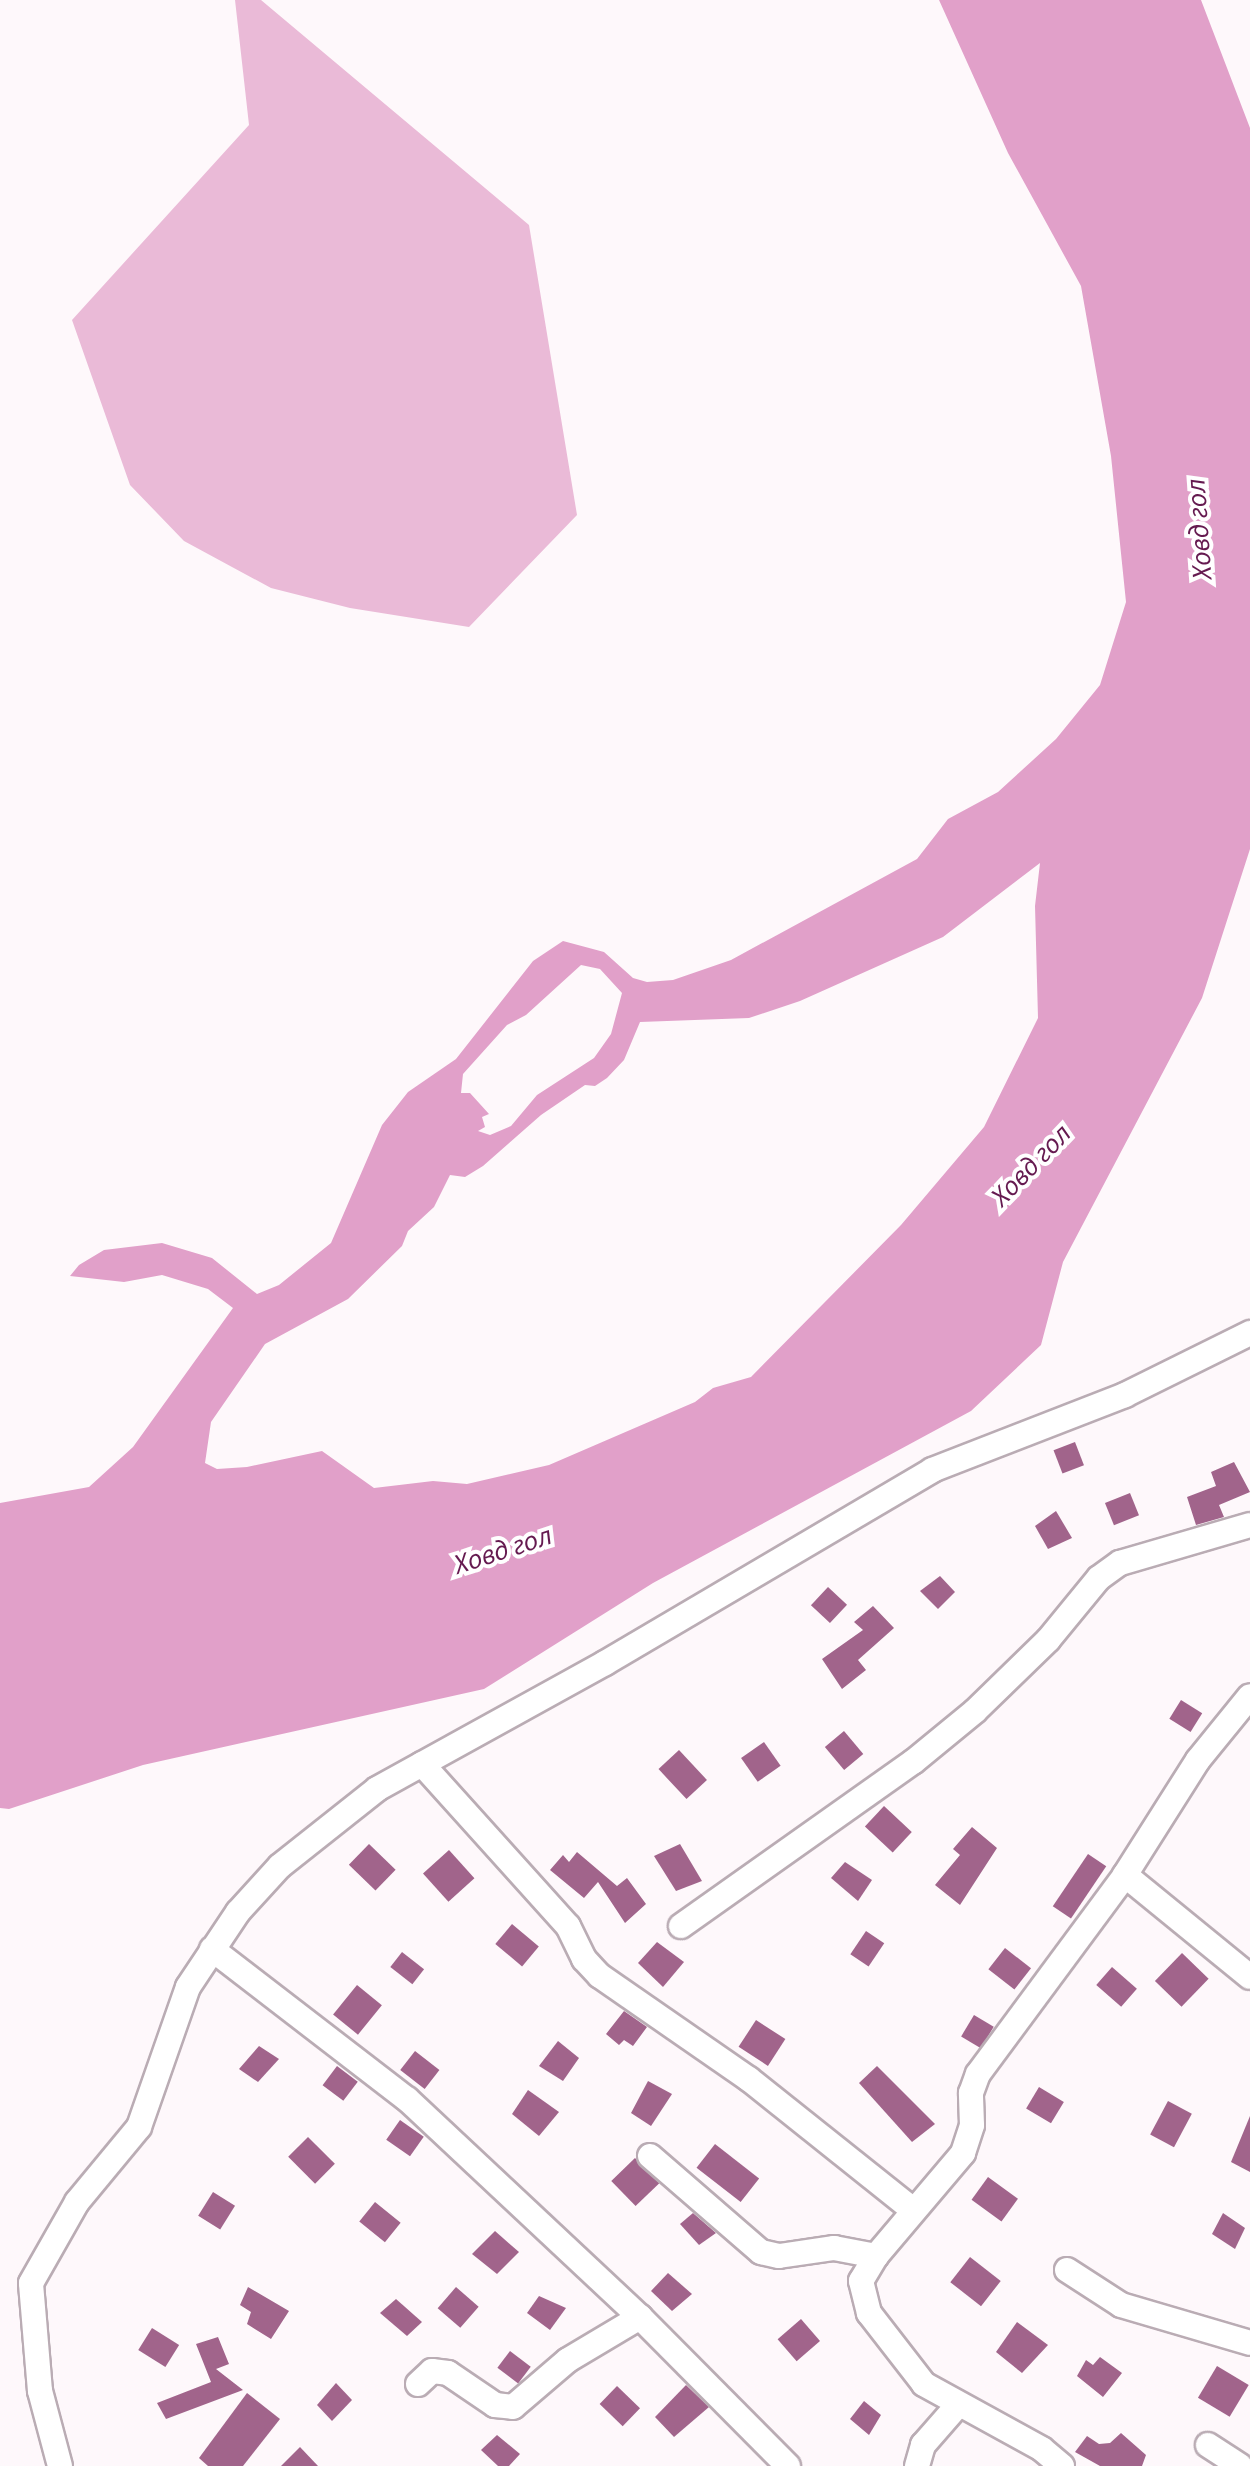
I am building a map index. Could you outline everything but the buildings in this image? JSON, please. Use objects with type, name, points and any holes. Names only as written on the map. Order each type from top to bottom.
[{"type":"street","points":[[60,2466],[40,2391],[31,2283],[77,2202],[139,2127],[188,1987],[212,1949],[280,1866],[377,1789],[932,1470],[1125,1395],[1250,1333]]},
{"type":"street","points":[[681,1926],[913,1762],[975,1711],[1109,1570],[1250,1525]]},
{"type":"street","points":[[1062,2466],[1042,2449],[957,2406],[924,2384],[869,2313],[861,2281],[876,2256],[913,2210],[941,2184],[963,2153],[972,2125],[971,2093],[978,2074],[1125,1875],[1198,1760],[1250,1696]]},
{"type":"street","points":[[422,1764],[568,1926],[584,1959],[600,1976],[749,2079],[913,2210]]},
{"type":"street","points":[[1125,1875],[1250,1977]]},
{"type":"street","points":[[212,1949],[407,2099],[640,2317],[788,2466]]},
{"type":"street","points":[[650,2156],[761,2252],[779,2256],[834,2248],[876,2256]]},
{"type":"street","points":[[1067,2270],[1121,2305],[1250,2343]]},
{"type":"street","points":[[418,2384],[432,2371],[448,2373],[495,2405],[513,2407],[568,2360],[640,2317]]},
{"type":"street","points":[[917,2466],[923,2445],[957,2406]]},
{"type":"street","points":[[1208,2445],[1240,2466]]},
{"type":"shaded area","points":[[235,0],[261,0],[529,225],[577,515],[469,627],[350,608],[271,588],[184,541],[130,485],[72,320],[249,125]]},
{"type":"water","name":"Ховд гол","points":[[939,0],[1201,0],[1250,128],[1250,849],[1202,998],[1063,1262],[1041,1345],[971,1411],[653,1583],[484,1689],[143,1765],[9,1809],[0,1808],[0,1503],[89,1487],[133,1447],[233,1308],[208,1289],[162,1275],[124,1282],[70,1276],[79,1265],[104,1250],[162,1243],[212,1258],[257,1294],[279,1285],[331,1243],[382,1125],[408,1092],[456,1059],[533,961],[563,941],[604,952],[633,978],[647,982],[673,980],[731,960],[917,859],[948,819],[998,792],[1056,739],[1100,685],[1126,602],[1111,456],[1081,286],[1008,153]],"holes":[[[1040,863],[1035,906],[1038,1018],[984,1127],[901,1225],[751,1377],[713,1388],[695,1402],[549,1465],[467,1484],[433,1481],[374,1488],[322,1451],[247,1467],[217,1469],[205,1463],[211,1422],[265,1344],[348,1299],[402,1246],[408,1231],[434,1207],[450,1175],[465,1177],[483,1166],[541,1115],[585,1085],[595,1086],[607,1078],[624,1060],[640,1022],[749,1018],[800,1001],[943,937]],[[581,965],[600,969],[622,993],[611,1034],[594,1058],[537,1095],[511,1126],[490,1135],[478,1131],[485,1127],[482,1117],[489,1114],[470,1093],[461,1093],[463,1074],[507,1025],[526,1015]]]}]
